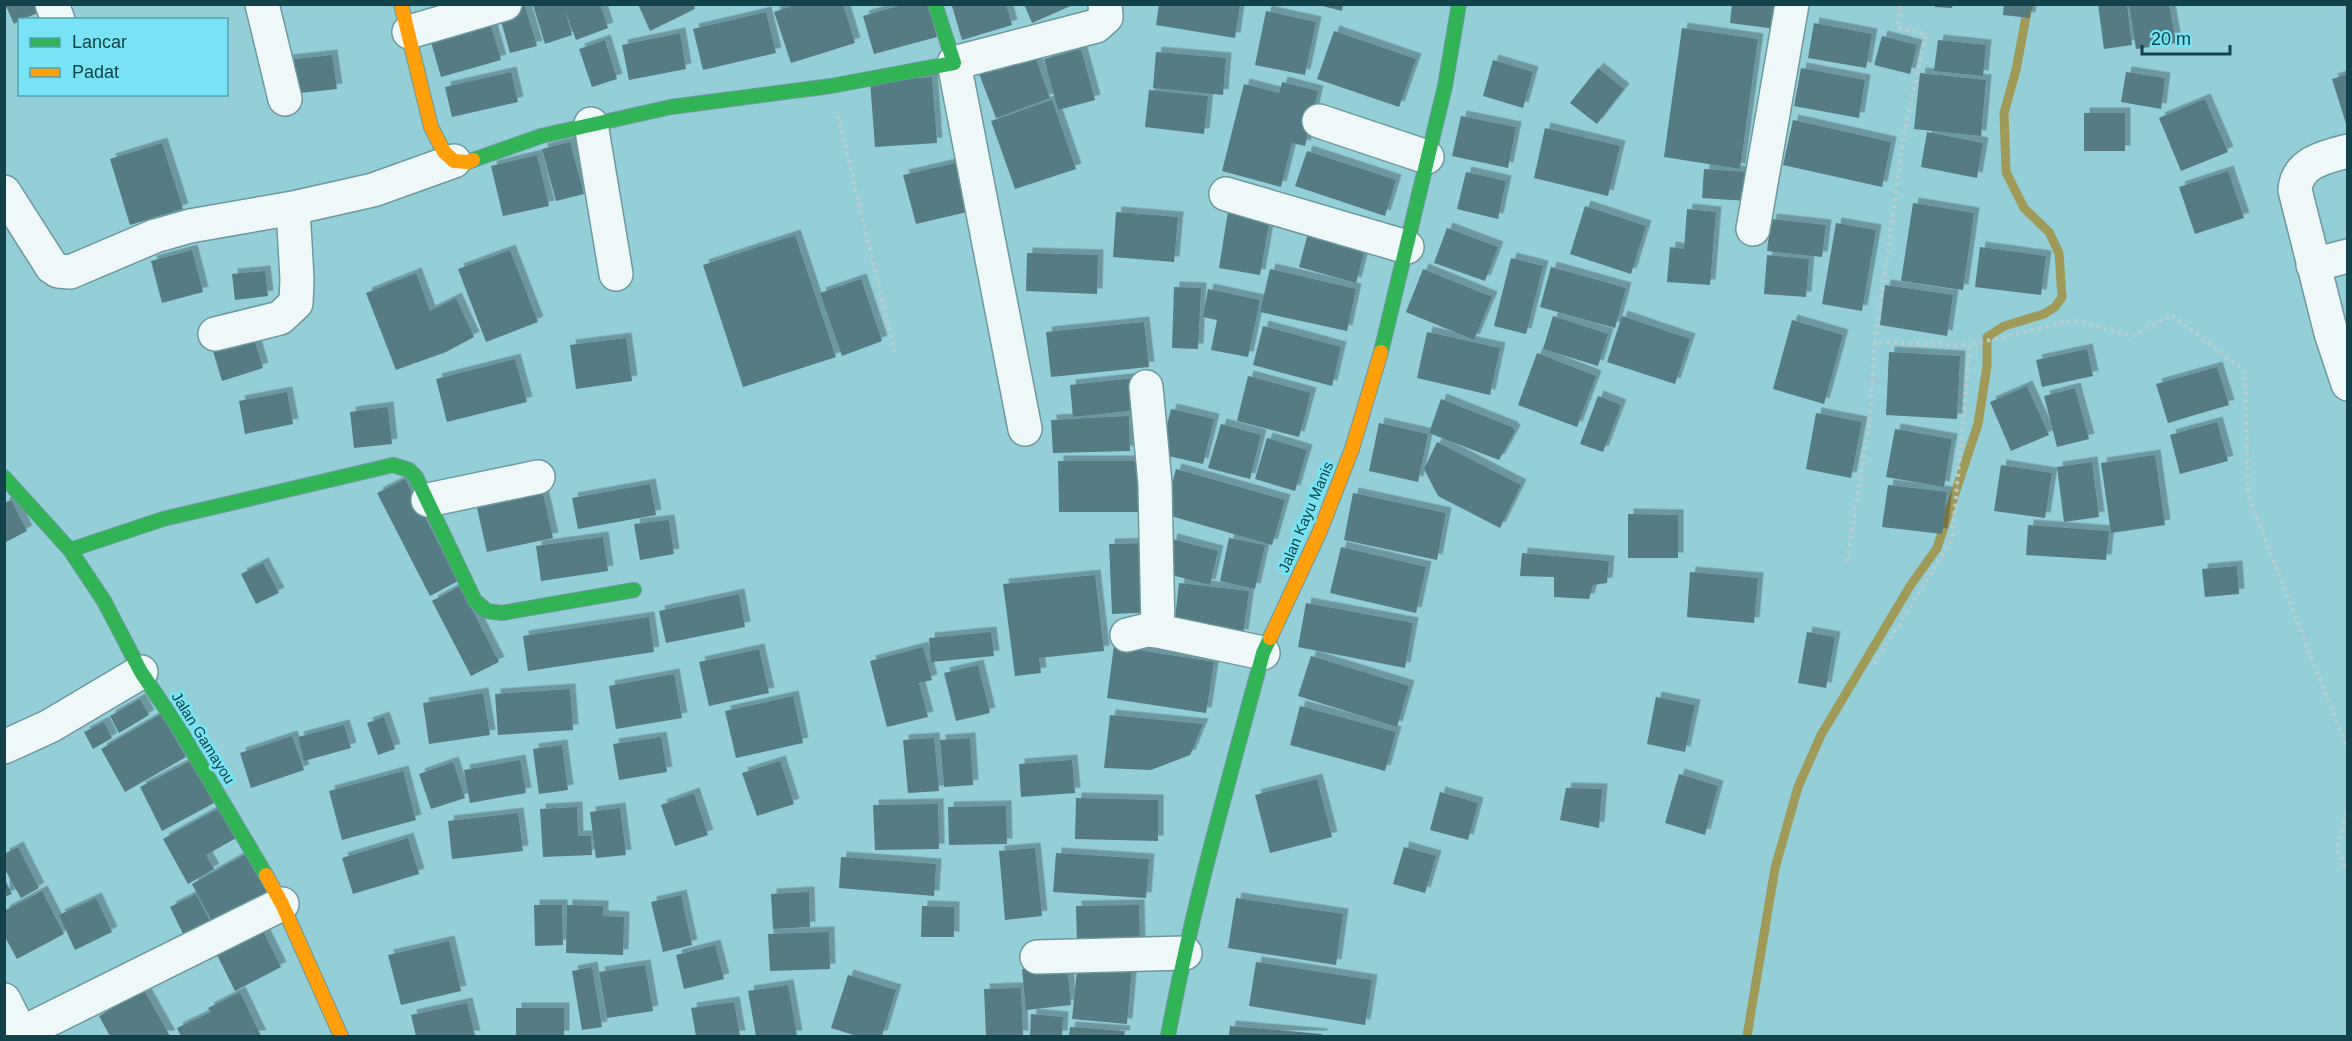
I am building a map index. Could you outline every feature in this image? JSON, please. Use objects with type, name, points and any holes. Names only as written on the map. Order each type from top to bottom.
[{"type":"street","points":[[262,4],[285,99]]},
{"type":"street","points":[[454,161],[444,152],[431,126],[405,18],[506,4]]},
{"type":"street","points":[[935,4],[954,63],[1024,429]]},
{"type":"street","points":[[4,192],[52,267],[63,273],[78,270],[155,236],[190,226],[293,208],[373,190],[454,161],[468,162],[515,144],[591,124],[671,107],[831,86],[954,63],[1096,26],[1106,17],[1105,4]]},
{"type":"street","name":"Jalan Kayu Manis","points":[[1168,1036],[1205,871],[1263,653],[1320,531],[1352,449],[1385,340],[1445,86],[1459,4]]},
{"type":"street","points":[[1753,229],[1792,4]]},
{"type":"street","points":[[1319,121],[1427,157]]},
{"type":"street","points":[[591,124],[616,274]]},
{"type":"street","points":[[2348,152],[2315,161],[2300,172],[2295,190],[2337,354],[2348,384]]},
{"type":"street","points":[[1226,194],[1407,247]]},
{"type":"street","points":[[215,334],[280,318],[296,303],[293,208]]},
{"type":"street","points":[[2313,265],[2348,256]]},
{"type":"street","points":[[1146,387],[1155,484],[1142,633],[1263,653]]},
{"type":"street","points":[[70,550],[163,519],[393,465],[409,470],[416,477],[475,601],[487,611],[502,613],[634,590]]},
{"type":"street","name":"Jalan Gamayou","points":[[4,477],[70,550],[104,601],[141,672],[178,727],[282,904],[341,1036]]},
{"type":"street","points":[[428,500],[538,477]]},
{"type":"street","points":[[4,747],[50,726],[141,672]]},
{"type":"street","points":[[4,1000],[19,1035],[282,904]]},
{"type":"street","points":[[1037,957],[1185,953]]},
{"type":"path","points":[[1847,561],[1869,426],[1875,342],[1904,134],[1926,34],[1898,28],[1900,4]]},
{"type":"path","points":[[831,86],[895,353]]},
{"type":"path","points":[[1875,342],[1970,345],[2074,320],[2132,336],[2172,315],[2245,371],[2248,495],[2348,752]]},
{"type":"path","points":[[1874,664],[1952,540],[1970,345]]},
{"type":"path","points":[[2348,807],[2337,848],[2348,875]]},
{"type":"building","points":[[5,4],[44,4],[46,10],[25,18],[18,18],[18,21],[14,24]]},
{"type":"building","points":[[600,4],[608,28],[576,40],[565,10],[572,35],[545,44],[533,5]]},
{"type":"building","points":[[638,4],[693,4],[695,9],[650,31]]},
{"type":"building","points":[[798,4],[843,4],[855,43],[791,63],[774,12]]},
{"type":"building","points":[[905,4],[928,4],[937,37],[874,54],[863,16]]},
{"type":"building","points":[[1006,4],[1012,25],[962,40],[952,6]]},
{"type":"building","points":[[1024,4],[1075,4],[1032,23]]},
{"type":"building","points":[[1159,4],[1240,4],[1235,38],[1156,25]]},
{"type":"building","points":[[1315,4],[1343,4],[1342,11]]},
{"type":"building","points":[[1732,4],[1788,4],[1784,30],[1730,23]]},
{"type":"building","points":[[1935,4],[1953,4],[1952,8],[1935,7]]},
{"type":"building","points":[[2004,4],[2031,4],[2030,18],[2003,15]]},
{"type":"building","points":[[2098,4],[2127,4],[2132,45],[2104,49]]},
{"type":"building","points":[[2129,4],[2169,4],[2176,43],[2136,49]]},
{"type":"building","points":[[525,6],[537,46],[510,53],[499,14]]},
{"type":"building","points":[[1266,11],[1316,22],[1305,75],[1255,65]]},
{"type":"building","points":[[766,12],[776,53],[703,70],[693,29]]},
{"type":"building","points":[[1814,23],[1872,34],[1866,68],[1808,58]]},
{"type":"building","points":[[491,26],[501,60],[441,77],[431,42]]},
{"type":"building","points":[[1682,28],[1758,39],[1740,169],[1664,157]]},
{"type":"building","points":[[1334,31],[1416,59],[1399,107],[1317,79]]},
{"type":"building","points":[[680,33],[686,69],[629,80],[622,45]]},
{"type":"building","points":[[1882,36],[1917,45],[1910,74],[1874,65]]},
{"type":"building","points":[[605,40],[617,79],[592,87],[579,49]]},
{"type":"building","points":[[1938,40],[1986,45],[1983,76],[1934,71]]},
{"type":"building","points":[[1081,49],[1095,100],[1058,110],[1044,59]]},
{"type":"building","points":[[1033,51],[1050,98],[996,118],[978,71]]},
{"type":"building","points":[[1156,52],[1226,58],[1223,95],[1153,88]]},
{"type":"building","points":[[332,55],[337,89],[291,94],[287,60]]},
{"type":"building","points":[[1493,60],[1533,72],[1523,108],[1483,96]]},
{"type":"building","points":[[1598,68],[1624,89],[1597,124],[1570,103]]},
{"type":"building","points":[[1801,68],[1865,80],[1859,118],[1794,106]]},
{"type":"building","points":[[511,72],[518,102],[452,117],[445,87]]},
{"type":"building","points":[[2126,72],[2165,78],[2161,109],[2121,102]]},
{"type":"building","points":[[1920,73],[1986,80],[1981,136],[1914,129]]},
{"type":"building","points":[[2348,74],[2348,126],[2347,127],[2332,79]]},
{"type":"building","points":[[932,77],[937,143],[875,147],[870,81]]},
{"type":"building","points":[[1282,82],[1318,91],[1305,146],[1292,143],[1281,187],[1222,171],[1244,84],[1279,93]]},
{"type":"building","points":[[1149,90],[1208,96],[1204,134],[1145,127]]},
{"type":"building","points":[[2205,99],[2228,152],[2181,171],[2159,118]]},
{"type":"building","points":[[1052,100],[1076,169],[1015,189],[991,121]]},
{"type":"building","points":[[2084,113],[2125,113],[2125,151],[2084,151]]},
{"type":"building","points":[[1461,116],[1516,127],[1508,168],[1452,156]]},
{"type":"building","points":[[1793,120],[1891,142],[1882,187],[1783,165]]},
{"type":"building","points":[[1545,128],[1620,146],[1608,196],[1534,178]]},
{"type":"building","points":[[1927,132],[1983,143],[1977,178],[1921,167]]},
{"type":"building","points":[[570,142],[584,194],[556,201],[542,149]]},
{"type":"building","points":[[162,143],[183,209],[130,225],[110,159]]},
{"type":"building","points":[[1307,151],[1396,180],[1385,216],[1295,186]]},
{"type":"building","points":[[537,155],[549,206],[503,216],[491,166]]},
{"type":"building","points":[[968,160],[980,209],[916,224],[903,175]]},
{"type":"building","points":[[1704,169],[1749,172],[1748,201],[1702,198]]},
{"type":"building","points":[[2228,171],[2244,218],[2195,234],[2179,187]]},
{"type":"building","points":[[1466,172],[1506,181],[1498,219],[1457,209]]},
{"type":"building","points":[[1913,203],[1974,213],[1963,290],[1901,281]]},
{"type":"building","points":[[1229,205],[1271,212],[1260,275],[1219,268]]},
{"type":"building","points":[[1585,206],[1646,226],[1631,274],[1570,254]]},
{"type":"building","points":[[1687,209],[1716,212],[1710,285],[1667,282],[1670,247],[1684,249]]},
{"type":"building","points":[[1116,212],[1178,217],[1174,262],[1113,257]]},
{"type":"building","points":[[1771,219],[1826,225],[1822,257],[1767,251]]},
{"type":"building","points":[[1836,223],[1876,230],[1862,311],[1822,304]]},
{"type":"building","points":[[1447,228],[1498,247],[1485,281],[1434,263]]},
{"type":"building","points":[[1308,233],[1365,248],[1356,283],[1299,267]]},
{"type":"building","points":[[795,235],[836,357],[743,387],[703,265]]},
{"type":"building","points":[[1980,247],[2046,256],[2041,295],[1975,287]]},
{"type":"building","points":[[192,250],[203,292],[162,303],[151,261]]},
{"type":"building","points":[[510,250],[538,322],[486,342],[458,269]]},
{"type":"building","points":[[1027,253],[1098,255],[1097,294],[1026,291]]},
{"type":"building","points":[[1767,255],[1809,259],[1806,297],[1764,294]]},
{"type":"building","points":[[1511,258],[1543,266],[1526,334],[1494,326]]},
{"type":"building","points":[[1551,267],[1626,288],[1615,328],[1540,307]]},
{"type":"building","points":[[1270,269],[1356,289],[1347,331],[1260,312]]},
{"type":"building","points":[[1423,269],[1492,297],[1474,340],[1406,312]]},
{"type":"building","points":[[265,271],[268,296],[235,300],[232,274]]},
{"type":"building","points":[[416,273],[430,311],[456,298],[474,337],[446,352],[396,370],[366,293]]},
{"type":"building","points":[[861,279],[882,341],[842,356],[820,293]]},
{"type":"building","points":[[1885,285],[1953,295],[1947,336],[1880,325]]},
{"type":"building","points":[[1174,287],[1201,288],[1198,349],[1172,348]]},
{"type":"building","points":[[1208,289],[1260,300],[1248,357],[1211,350],[1217,320],[1203,317]]},
{"type":"building","points":[[1553,316],[1608,334],[1598,366],[1543,349]]},
{"type":"building","points":[[1622,316],[1690,339],[1675,384],[1607,362]]},
{"type":"building","points":[[1792,320],[1843,335],[1824,404],[1773,389]]},
{"type":"building","points":[[1144,322],[1149,367],[1051,377],[1046,332]]},
{"type":"building","points":[[1263,326],[1341,347],[1332,386],[1253,365]]},
{"type":"building","points":[[1427,332],[1500,348],[1490,395],[1417,378]]},
{"type":"building","points":[[253,335],[263,368],[222,381],[212,348]]},
{"type":"building","points":[[626,338],[632,381],[576,389],[570,345]]},
{"type":"building","points":[[2087,349],[2093,376],[2042,387],[2036,360]]},
{"type":"building","points":[[1889,352],[1960,356],[1957,419],[1886,415]]},
{"type":"building","points":[[1537,353],[1596,376],[1577,427],[1518,405]]},
{"type":"building","points":[[515,359],[527,402],[447,422],[436,379]]},
{"type":"building","points":[[2217,367],[2229,405],[2168,423],[2156,384]]},
{"type":"building","points":[[1248,376],[1311,393],[1299,437],[1237,421]]},
{"type":"building","points":[[1135,378],[1139,410],[1073,417],[1070,385]]},
{"type":"building","points":[[2027,386],[2049,435],[2011,451],[1990,402]]},
{"type":"building","points":[[2075,388],[2089,439],[2057,447],[2044,396]]},
{"type":"building","points":[[287,392],[293,424],[245,434],[239,401]]},
{"type":"building","points":[[1598,396],[1621,405],[1603,452],[1580,444]]},
{"type":"building","points":[[1441,399],[1512,427],[1515,431],[1499,460],[1429,433]]},
{"type":"building","points":[[388,407],[392,444],[354,448],[350,412]]},
{"type":"building","points":[[1171,409],[1214,419],[1203,464],[1160,454]]},
{"type":"building","points":[[1816,413],[1862,422],[1851,478],[1806,469]]},
{"type":"building","points":[[1129,416],[1130,451],[1053,453],[1051,420]]},
{"type":"building","points":[[2217,422],[2228,461],[2180,474],[2170,435]]},
{"type":"building","points":[[1379,423],[1428,434],[1418,482],[1369,471]]},
{"type":"building","points":[[1221,424],[1261,435],[1250,479],[1208,468]]},
{"type":"building","points":[[1895,429],[1952,439],[1944,487],[1886,477]]},
{"type":"building","points":[[1267,438],[1307,450],[1295,491],[1255,479]]},
{"type":"building","points":[[1437,442],[1521,485],[1500,528],[1438,496],[1424,469]]},
{"type":"building","points":[[2155,455],[2165,525],[2111,533],[2101,463]]},
{"type":"building","points":[[1058,461],[1140,461],[1141,512],[1059,512]]},
{"type":"building","points":[[2092,462],[2099,517],[2064,522],[2057,467]]},
{"type":"building","points":[[2001,465],[2052,473],[2045,518],[1994,511]]},
{"type":"building","points":[[1176,469],[1285,500],[1272,545],[1164,514]]},
{"type":"building","points":[[405,479],[458,581],[430,596],[377,493]]},
{"type":"building","points":[[650,484],[656,515],[578,529],[572,498]]},
{"type":"building","points":[[1888,485],[1947,492],[1942,534],[1882,527]]},
{"type":"building","points":[[1353,493],[1446,513],[1437,560],[1344,540]]},
{"type":"building","points":[[543,494],[553,538],[487,552],[477,508]]},
{"type":"building","points":[[11,500],[27,531],[4,543],[4,503]]},
{"type":"building","points":[[1628,514],[1678,515],[1678,558],[1628,558]]},
{"type":"building","points":[[669,520],[674,554],[640,560],[634,524]]},
{"type":"building","points":[[2028,525],[2109,531],[2106,560],[2026,555]]},
{"type":"building","points":[[603,537],[608,571],[541,581],[536,546]]},
{"type":"building","points":[[1229,538],[1265,545],[1255,589],[1220,581]]},
{"type":"building","points":[[1172,539],[1218,551],[1210,585],[1164,573]]},
{"type":"building","points":[[1153,543],[1156,612],[1112,614],[1109,544]]},
{"type":"building","points":[[1341,547],[1426,567],[1416,613],[1330,593]]},
{"type":"building","points":[[1522,553],[1609,561],[1607,583],[1593,585],[1589,599],[1554,597],[1554,577],[1520,576]]},
{"type":"building","points":[[263,563],[279,593],[256,604],[241,574]]},
{"type":"building","points":[[2237,566],[2239,594],[2205,597],[2202,569]]},
{"type":"building","points":[[1690,572],[1758,578],[1754,623],[1687,617]]},
{"type":"building","points":[[1095,575],[1104,651],[1039,658],[1041,673],[1015,676],[1003,584]]},
{"type":"building","points":[[1179,583],[1249,591],[1243,635],[1174,627]]},
{"type":"building","points":[[460,586],[499,662],[471,676],[432,601]]},
{"type":"building","points":[[739,594],[745,627],[666,643],[659,611]]},
{"type":"building","points":[[1306,603],[1413,623],[1405,668],[1298,647]]},
{"type":"building","points":[[649,617],[654,652],[528,671],[523,636]]},
{"type":"building","points":[[991,632],[994,656],[931,662],[929,638]]},
{"type":"building","points":[[1807,632],[1835,637],[1826,688],[1798,683]]},
{"type":"building","points":[[1114,646],[1214,662],[1206,713],[1107,698]]},
{"type":"building","points":[[923,647],[932,680],[919,683],[928,717],[887,727],[870,661]]},
{"type":"building","points":[[759,649],[769,693],[709,706],[699,662]]},
{"type":"building","points":[[1311,656],[1409,686],[1397,727],[1298,696]]},
{"type":"building","points":[[978,665],[990,713],[956,721],[944,673]]},
{"type":"building","points":[[674,674],[682,718],[616,729],[609,686]]},
{"type":"building","points":[[570,689],[573,730],[498,735],[495,694]]},
{"type":"building","points":[[483,693],[490,735],[429,744],[423,703]]},
{"type":"building","points":[[793,696],[803,743],[736,758],[725,711]]},
{"type":"building","points":[[1656,697],[1695,705],[1685,752],[1647,744]]},
{"type":"building","points":[[140,699],[149,715],[119,733],[110,716]]},
{"type":"building","points":[[1300,706],[1396,732],[1385,771],[1290,745]]},
{"type":"building","points":[[161,714],[186,757],[125,792],[101,749]]},
{"type":"building","points":[[1110,715],[1203,724],[1190,755],[1151,770],[1104,768]]},
{"type":"building","points":[[384,717],[395,749],[378,755],[367,723]]},
{"type":"building","points":[[104,722],[112,738],[93,749],[84,732]]},
{"type":"building","points":[[344,725],[351,748],[304,761],[298,737]]},
{"type":"building","points":[[292,736],[304,770],[251,788],[240,753]]},
{"type":"building","points":[[661,737],[667,772],[619,780],[613,744]]},
{"type":"building","points":[[934,738],[939,791],[908,793],[903,740]]},
{"type":"building","points":[[970,738],[973,785],[944,787],[940,740]]},
{"type":"building","points":[[562,745],[568,790],[539,794],[533,749]]},
{"type":"building","points":[[192,760],[214,803],[162,831],[140,787]]},
{"type":"building","points":[[520,760],[526,793],[470,803],[464,770]]},
{"type":"building","points":[[1072,760],[1075,793],[1021,797],[1019,764]]},
{"type":"building","points":[[780,761],[794,804],[757,816],[742,773]]},
{"type":"building","points":[[453,762],[465,798],[431,809],[419,774]]},
{"type":"building","points":[[403,771],[416,820],[342,840],[329,791]]},
{"type":"building","points":[[1679,774],[1718,786],[1705,835],[1665,823]]},
{"type":"building","points":[[1317,779],[1332,837],[1270,853],[1255,795]]},
{"type":"building","points":[[1566,788],[1602,789],[1599,828],[1560,820]]},
{"type":"building","points":[[1440,792],[1478,803],[1468,840],[1430,830]]},
{"type":"building","points":[[694,793],[708,835],[675,846],[661,805]]},
{"type":"building","points":[[1076,798],[1158,800],[1158,841],[1075,839]]},
{"type":"building","points":[[938,804],[939,849],[875,850],[873,805]]},
{"type":"building","points":[[1006,806],[1007,844],[949,845],[948,807]]},
{"type":"building","points":[[221,807],[238,837],[206,855],[214,869],[188,884],[163,839]]},
{"type":"building","points":[[577,807],[578,836],[591,836],[592,855],[543,857],[540,809]]},
{"type":"building","points":[[620,808],[626,855],[596,858],[590,812]]},
{"type":"building","points":[[518,813],[523,851],[452,859],[448,821]]},
{"type":"building","points":[[408,838],[419,874],[353,894],[342,858]]},
{"type":"building","points":[[18,847],[39,888],[21,898],[4,868],[4,854]]},
{"type":"building","points":[[1404,847],[1436,856],[1425,893],[1393,884]]},
{"type":"building","points":[[1035,848],[1042,916],[1005,920],[999,851]]},
{"type":"building","points":[[1056,853],[1149,859],[1146,898],[1053,892]]},
{"type":"building","points":[[246,854],[270,899],[216,929],[192,884]]},
{"type":"building","points":[[841,857],[936,864],[934,896],[839,888]]},
{"type":"building","points":[[4,878],[12,894],[4,897]]},
{"type":"building","points":[[42,891],[64,934],[17,959],[4,935],[4,911]]},
{"type":"building","points":[[809,892],[810,927],[773,929],[771,894]]},
{"type":"building","points":[[196,894],[213,927],[186,940],[170,907]]},
{"type":"building","points":[[681,895],[692,945],[663,952],[651,902]]},
{"type":"building","points":[[96,898],[112,932],[75,950],[59,915]]},
{"type":"building","points":[[1236,898],[1343,914],[1336,965],[1228,948]]},
{"type":"building","points":[[534,905],[562,905],[563,945],[535,946]]},
{"type":"building","points":[[567,905],[603,906],[603,916],[624,917],[623,955],[566,953]]},
{"type":"building","points":[[1139,905],[1140,944],[1077,944],[1076,906]]},
{"type":"building","points":[[922,906],[954,907],[954,937],[921,937]]},
{"type":"building","points":[[259,923],[281,967],[235,991],[213,947]]},
{"type":"building","points":[[829,932],[830,969],[770,971],[768,934]]},
{"type":"building","points":[[449,941],[461,991],[401,1005],[388,955]]},
{"type":"building","points":[[715,945],[724,979],[684,989],[676,955]]},
{"type":"building","points":[[1078,961],[1132,967],[1127,1024],[1072,1019]]},
{"type":"building","points":[[1256,962],[1372,980],[1365,1025],[1249,1006]]},
{"type":"building","points":[[1067,964],[1071,1005],[1026,1010],[1022,969]]},
{"type":"building","points":[[645,965],[653,1011],[607,1018],[599,972]]},
{"type":"building","points":[[592,967],[602,1027],[582,1030],[572,971]]},
{"type":"building","points":[[848,975],[896,990],[882,1036],[857,1036],[831,1028]]},
{"type":"building","points":[[788,985],[797,1036],[756,1036],[748,991]]},
{"type":"building","points":[[1021,988],[1023,1036],[986,1036],[984,989]]},
{"type":"building","points":[[144,990],[170,1036],[110,1036],[99,1016]]},
{"type":"building","points":[[240,992],[261,1036],[181,1036],[177,1028],[211,1012],[208,1008]]},
{"type":"building","points":[[734,1002],[740,1036],[696,1036],[691,1008]]},
{"type":"building","points":[[467,1003],[475,1036],[416,1036],[411,1015]]},
{"type":"building","points":[[516,1008],[564,1008],[564,1036],[516,1036]]},
{"type":"building","points":[[1031,1014],[1063,1017],[1062,1036],[1030,1036]]},
{"type":"building","points":[[1230,1026],[1322,1034],[1322,1036],[1229,1036]]},
{"type":"building","points":[[1070,1027],[1125,1031],[1124,1036],[1069,1036]]},
{"type":"waterway","points":[[1747,1036],[1775,868],[1798,787],[1821,735],[1910,586],[1937,548],[1978,424],[1987,366],[1987,337],[2004,326],[2044,314],[2055,307],[2062,297],[2059,253],[2049,232],[2024,208],[2006,172],[2004,113],[2016,70],[2028,6]]},
{"type":"traffic: fast","points":[[473,160],[541,136],[671,107],[831,86],[954,63],[935,4]]},
{"type":"traffic: fast","points":[[1381,352],[1445,86],[1459,4]]},
{"type":"traffic: fast","points":[[70,550],[163,519],[393,465],[409,470],[416,477],[475,601],[487,611],[502,613],[634,590]]},
{"type":"traffic: fast","points":[[4,477],[70,550],[104,601],[141,672],[178,727],[266,875]]},
{"type":"traffic: fast","points":[[1168,1036],[1188,940],[1212,844],[1263,653],[1270,638]]},
{"type":"traffic: slow","points":[[401,4],[431,127],[444,152],[454,161],[473,160]]},
{"type":"traffic: slow","points":[[1270,638],[1320,531],[1352,449],[1381,352]]},
{"type":"traffic: slow","points":[[266,875],[282,904],[341,1036]]}]
